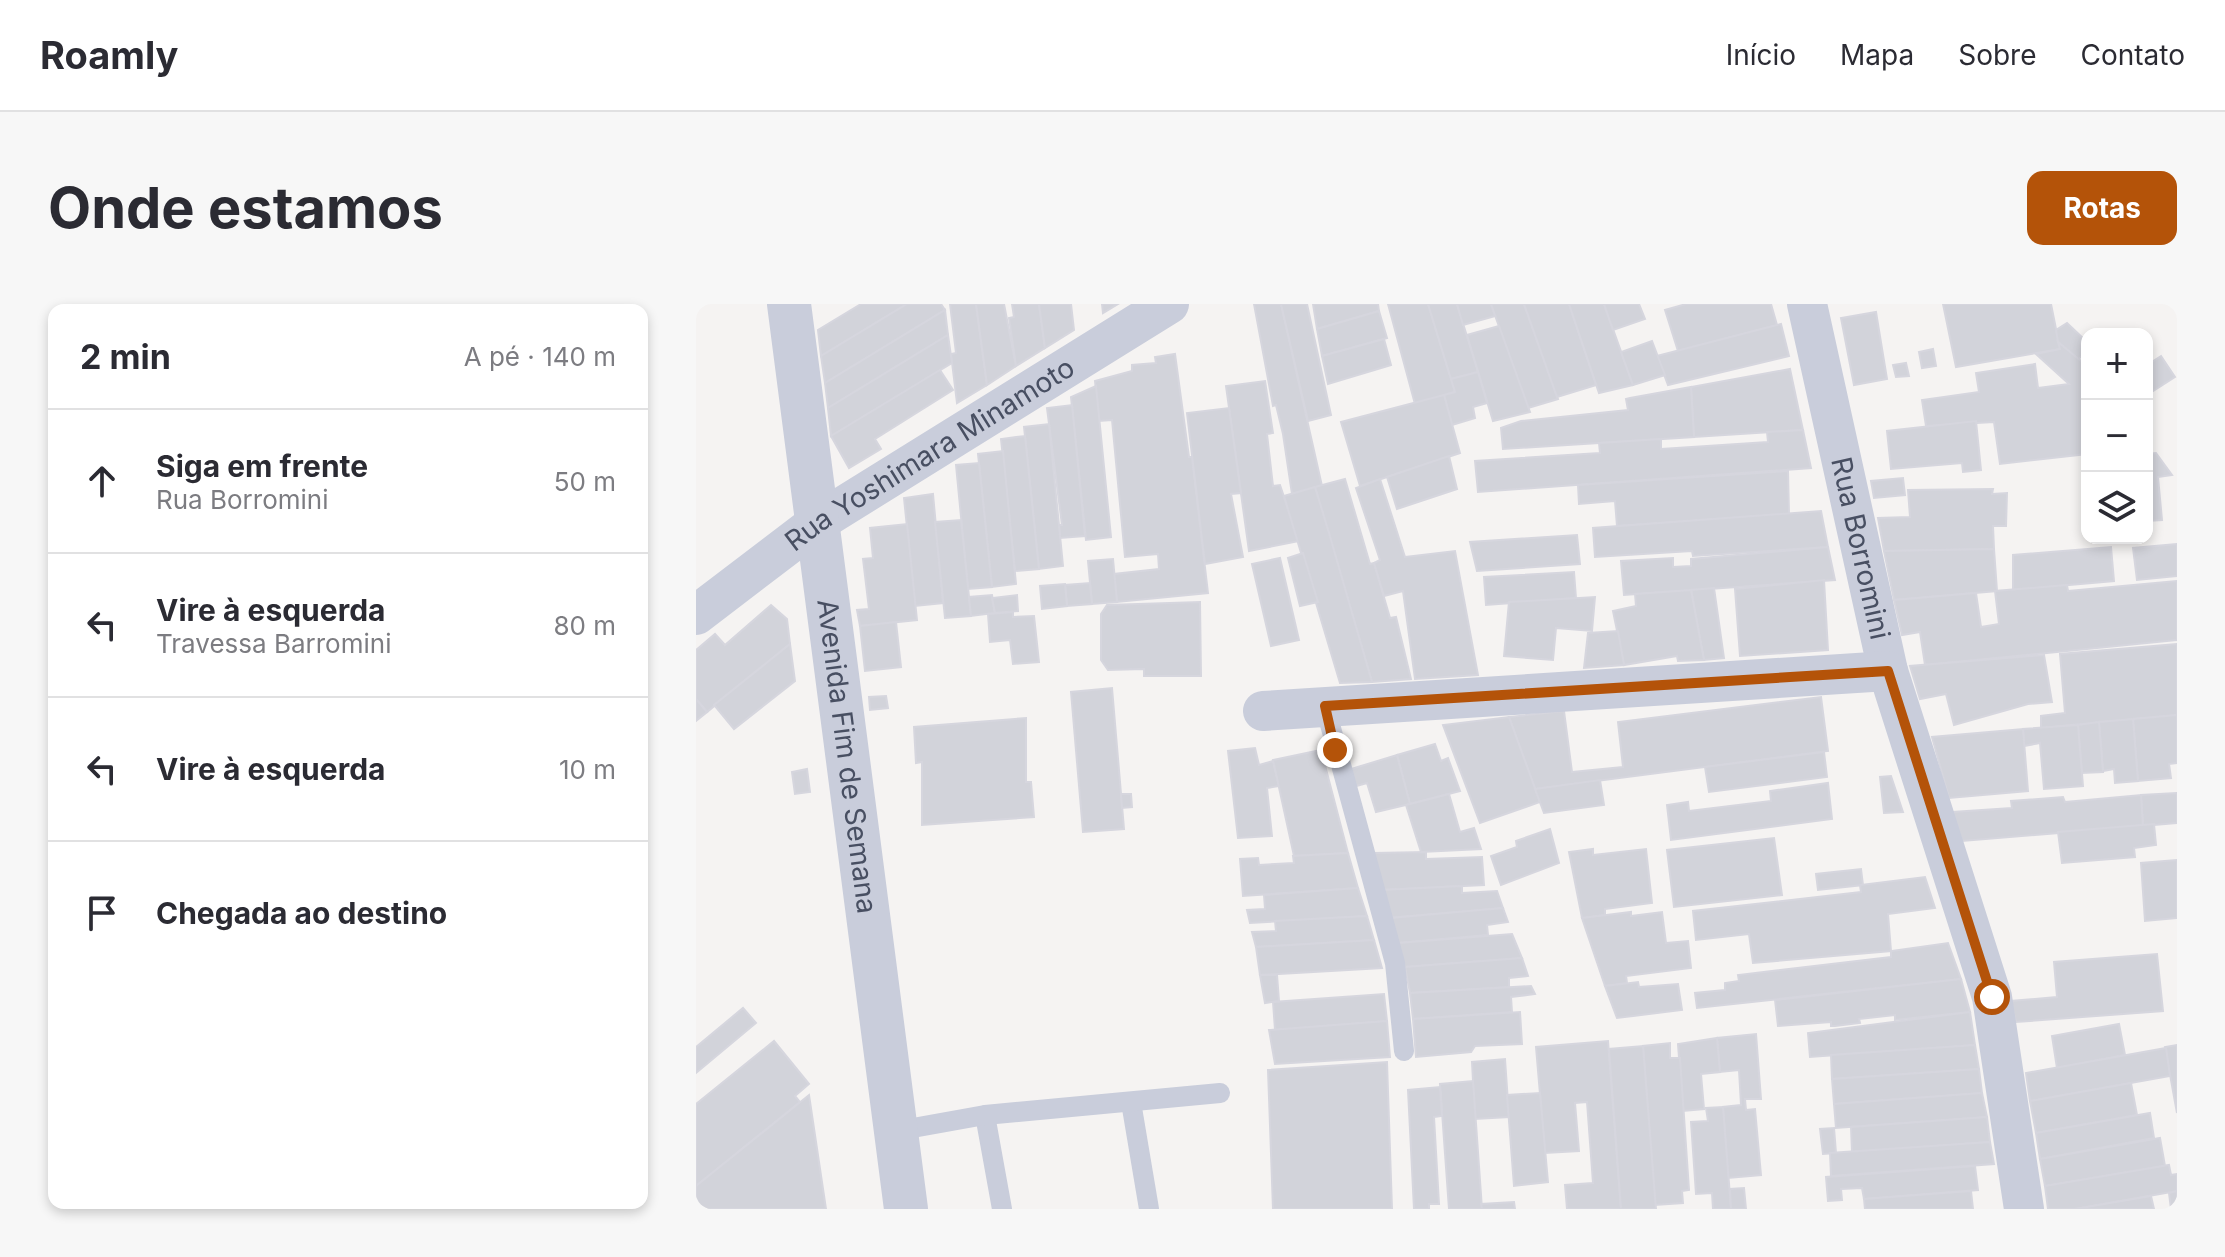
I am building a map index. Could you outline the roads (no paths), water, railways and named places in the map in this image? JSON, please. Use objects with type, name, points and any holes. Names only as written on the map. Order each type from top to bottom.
[{"type":"street","name":"Avenida Fim de Semana","points":[[789,304],[906,1209]]},
{"type":"street","name":"Rua Yoshimara Minamoto","points":[[696,615],[818,522],[1169,304]]},
{"type":"street","name":"Rua Borromini","points":[[1807,304],[1888,671],[1992,997],[2024,1209]]},
{"type":"street","points":[[1263,711],[1888,671]]},
{"type":"lane","points":[[1325,706],[1395,963],[1404,1051]]},
{"type":"lane","points":[[896,1131],[985,1115],[1220,1093]]},
{"type":"lane","points":[[1131,1102],[1149,1209]]},
{"type":"lane","points":[[985,1115],[1002,1209]]}]
